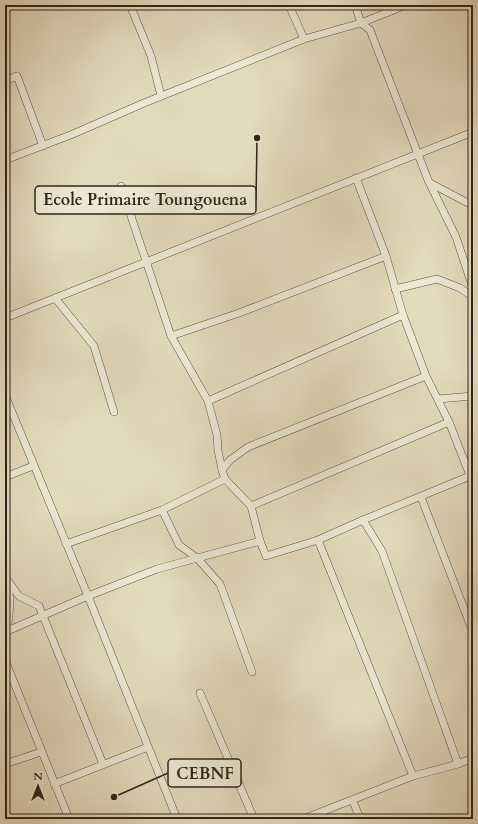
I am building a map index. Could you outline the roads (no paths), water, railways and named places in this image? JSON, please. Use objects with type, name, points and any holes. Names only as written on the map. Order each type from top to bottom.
[{"type":"street","points":[[130,5],[151,56],[161,96]]},
{"type":"street","points":[[289,5],[304,39]]},
{"type":"street","points":[[355,5],[361,23],[370,30],[417,153],[456,237],[473,288]]},
{"type":"street","points":[[5,160],[73,134],[161,96],[304,39],[361,23],[406,5]]},
{"type":"street","points":[[5,81],[17,76],[43,146]]},
{"type":"street","points":[[5,318],[473,132]]},
{"type":"street","points":[[121,186],[171,336],[208,401],[217,435],[218,450],[224,479],[251,506],[260,541],[266,556],[318,540],[421,497],[472,480],[449,422],[426,376],[403,315],[386,256],[356,178]]},
{"type":"street","points":[[430,183],[468,203],[473,201]]},
{"type":"street","points":[[171,336],[239,312],[386,256]]},
{"type":"street","points":[[395,289],[437,279],[460,288],[473,297]]},
{"type":"street","points":[[54,298],[94,346],[114,412]]},
{"type":"street","points":[[208,401],[403,315]]},
{"type":"street","points":[[222,470],[230,460],[248,447],[426,376]]},
{"type":"street","points":[[5,395],[33,466],[88,596],[177,819]]},
{"type":"street","points":[[438,399],[473,396]]},
{"type":"street","points":[[251,506],[449,422]]},
{"type":"street","points":[[5,477],[33,466]]},
{"type":"street","points":[[66,544],[162,510],[224,479]]},
{"type":"street","points":[[421,497],[473,632]]},
{"type":"street","points":[[162,510],[179,545],[197,558],[220,584],[252,672]]},
{"type":"street","points":[[363,520],[382,551],[458,764]]},
{"type":"street","points":[[318,540],[413,776]]},
{"type":"street","points":[[6,631],[88,596],[157,569],[260,541]]},
{"type":"street","points":[[6,578],[19,596],[40,606],[103,764]]},
{"type":"street","points":[[6,578],[10,611],[6,631]]},
{"type":"street","points":[[5,660],[68,819]]},
{"type":"street","points":[[200,693],[254,819]]},
{"type":"street","points":[[54,784],[148,746]]},
{"type":"street","points":[[5,764],[41,752]]},
{"type":"street","points":[[303,819],[353,801],[413,776],[458,764],[473,758]]},
{"type":"street","points":[[353,801],[360,819]]},
{"type":"place","name":"Ecole Primaire Toungouena","points":[[257,138]]},
{"type":"place","name":"CEBNF","points":[[114,797]]}]
